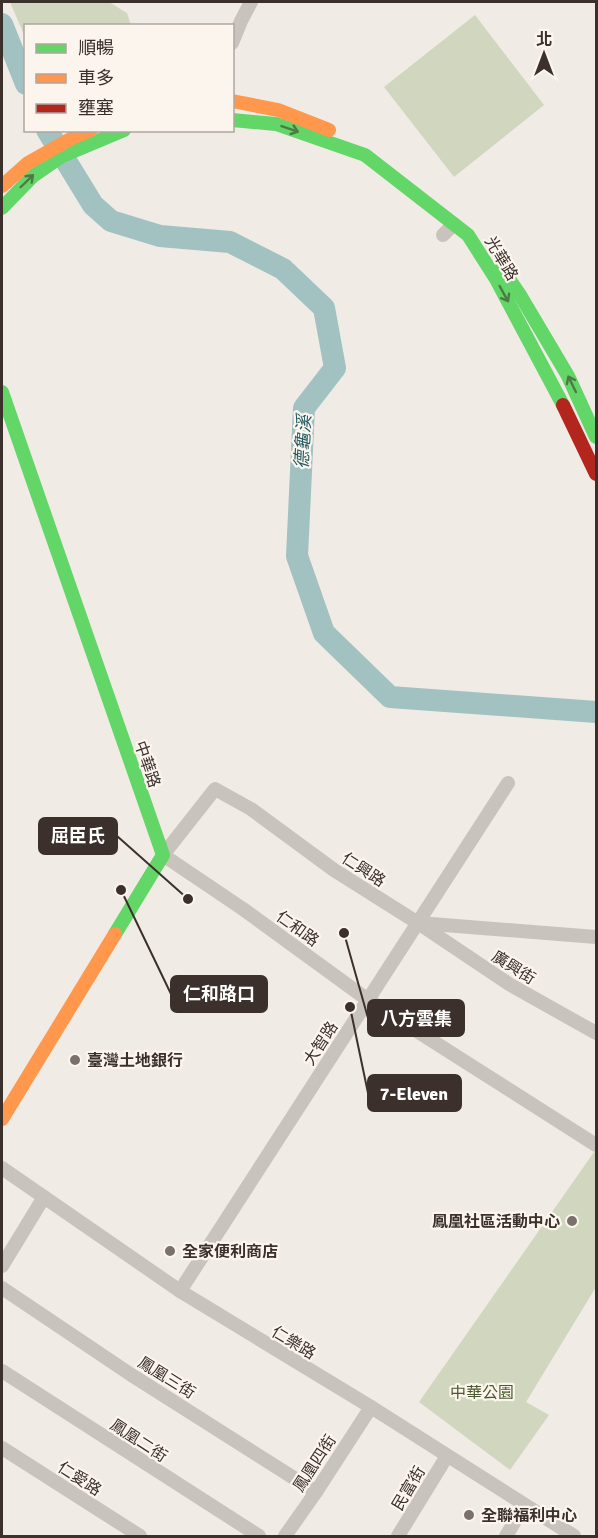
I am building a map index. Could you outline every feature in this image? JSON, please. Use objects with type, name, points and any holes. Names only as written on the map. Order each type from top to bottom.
[{"type":"street","points":[[234,38],[251,2]]},
{"type":"street","name":"光華路","points":[[234,98],[278,110],[372,146],[475,230],[520,295],[562,366],[597,437]]},
{"type":"street","name":"光華路","points":[[234,120],[276,124],[365,155],[468,235],[490,271],[552,394],[597,474]]},
{"type":"street","points":[[2,186],[28,163],[53,155],[72,145],[88,132]]},
{"type":"street","points":[[72,145],[117,132]]},
{"type":"street","points":[[2,208],[53,155]]},
{"type":"street","points":[[443,236],[454,224]]},
{"type":"street","name":"中華路","points":[[2,392],[162,855]]},
{"type":"street","name":"大智路","points":[[180,1291],[508,783]]},
{"type":"street","name":"仁興路","points":[[162,855],[214,789],[251,809],[334,870],[418,923],[597,937]]},
{"type":"street","points":[[2,1119],[162,855]]},
{"type":"street","name":"仁和路","points":[[162,855],[243,909],[368,1000],[597,1145]]},
{"type":"street","name":"廣興街","points":[[418,923],[509,984],[597,1034]]},
{"type":"street","name":"仁樂路","points":[[2,1168],[180,1291],[370,1407],[574,1536]]},
{"type":"street","points":[[2,1266],[44,1197]]},
{"type":"street","name":"鳳凰三街","points":[[2,1288],[130,1374],[316,1491]]},
{"type":"street","name":"鳳凰二街","points":[[2,1371],[259,1536]]},
{"type":"street","name":"鳳凰四街","points":[[285,1536],[370,1407]]},
{"type":"street","name":"仁愛路","points":[[2,1448],[140,1536]]},
{"type":"street","name":"民富街","points":[[398,1536],[447,1456]]},
{"type":"street","points":[[506,1536],[524,1506]]},
{"type":"green space","points":[[10,2],[109,2],[127,13],[131,24],[24,24],[24,35]]},
{"type":"green space","points":[[475,15],[544,105],[454,177],[384,87]]},
{"type":"green space","name":"中華公園","points":[[594,1152],[596,1153],[596,1287],[526,1402],[549,1415],[510,1470],[419,1402]]},
{"type":"waterway","name":"德龜溪","points":[[2,24],[24,79]]},
{"type":"waterway","name":"德龜溪","points":[[48,132],[93,205],[111,221],[160,236],[230,242],[283,269],[324,308],[335,368],[304,408],[297,556],[324,633],[390,697],[596,712]]},
{"type":"traffic: fast","points":[[234,120],[276,124],[365,155],[468,235],[496,279],[563,405]]},
{"type":"traffic: fast","points":[[2,208],[33,176],[62,156],[119,132]]},
{"type":"traffic: fast","points":[[500,266],[568,376],[596,437]]},
{"type":"traffic: fast","points":[[2,392],[163,855],[115,934]]},
{"type":"traffic: slow","points":[[234,101],[278,110],[329,130]]},
{"type":"traffic: slow","points":[[2,186],[28,163],[86,132]]},
{"type":"traffic: slow","points":[[2,1119],[115,934]]},
{"type":"traffic: jam","points":[[563,405],[596,474]]},
{"type":"place","name":"仁和路口","points":[[121,890]]},
{"type":"place","name":"屈臣氏","points":[[188,899]]},
{"type":"place","name":"八方雲集","points":[[344,933]]},
{"type":"place","name":"7-Eleven","points":[[350,1007]]},
{"type":"place","name":"臺灣土地銀行","points":[[75,1060]]},
{"type":"place","name":"鳳凰社區活動中心","points":[[572,1221]]},
{"type":"place","name":"全家便利商店","points":[[170,1251]]},
{"type":"place","name":"全聯福利中心","points":[[469,1515]]}]
